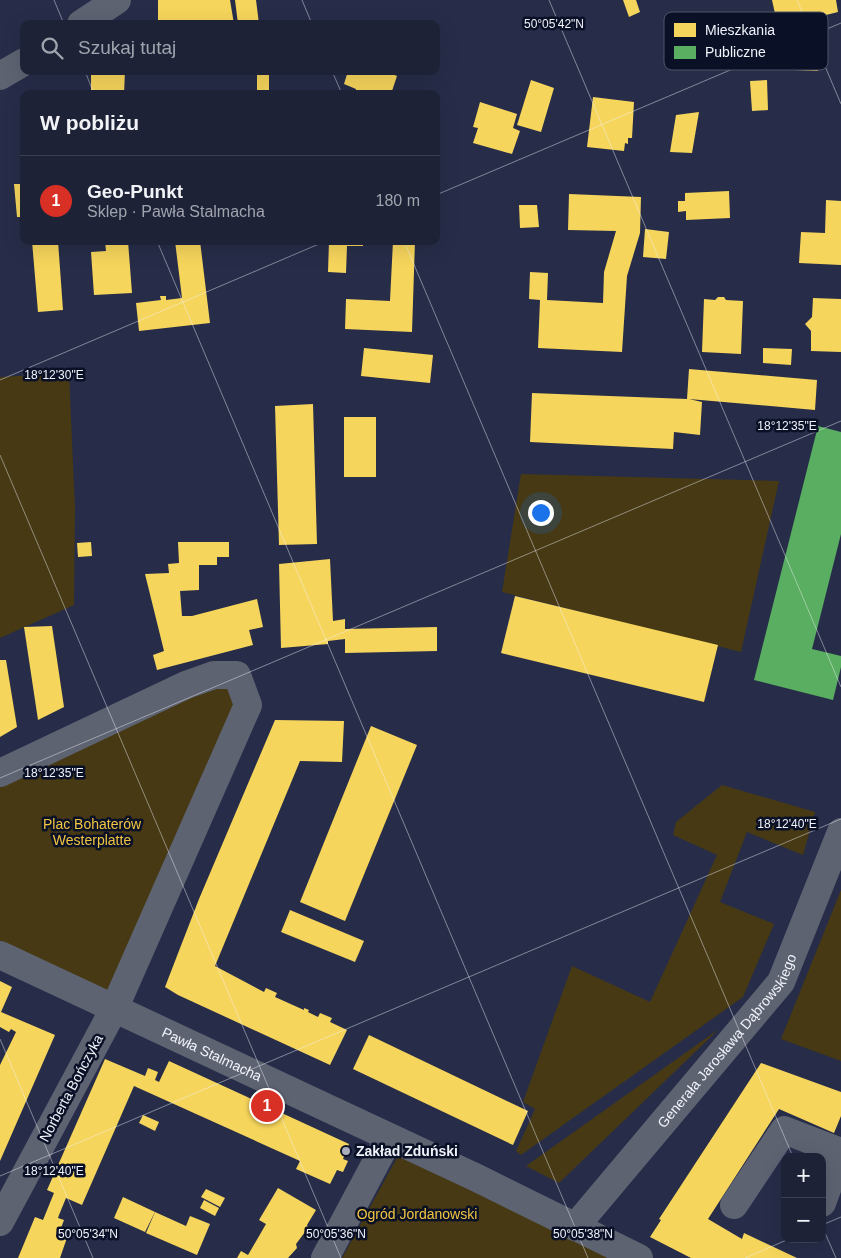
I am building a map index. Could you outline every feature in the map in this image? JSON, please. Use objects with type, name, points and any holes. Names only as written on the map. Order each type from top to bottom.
[{"type":"street","points":[[87,20],[117,0]]},
{"type":"street","points":[[0,76],[20,64]]},
{"type":"street","points":[[0,773],[186,685],[214,676],[237,675],[248,705],[115,1007]]},
{"type":"street","name":"Generała Jarosława Dąbrowskiego","points":[[575,1227],[781,982],[841,832]]},
{"type":"street","name":"Pawła Stalmacha","points":[[0,955],[115,1007],[575,1227],[630,1256]]},
{"type":"street","name":"Norberta Bończyka","points":[[0,1222],[115,1007]]},
{"type":"street","points":[[734,1205],[784,1130],[841,1151],[824,1198]]},
{"type":"street","points":[[325,1258],[389,1138]]},
{"type":"green space","points":[[69,373],[75,508],[74,605],[0,638],[0,377]]},
{"type":"green space","points":[[521,474],[779,481],[741,652],[502,592]]},
{"type":"green space","name":"Plac Bohaterów Westerplatte","points":[[214,675],[248,705],[115,1007],[0,955],[0,773]]},
{"type":"green space","points":[[722,785],[815,812],[803,855],[747,832],[720,902],[774,924],[743,997],[521,1155],[516,1151],[535,1109],[523,1102],[572,966],[650,1002],[717,855],[673,835],[676,822]]},
{"type":"green space","points":[[841,890],[841,1061],[781,1039]]},
{"type":"green space","points":[[719,1029],[559,1183],[526,1166]]},
{"type":"green space","name":"Ogród Jordanowski","points":[[398,1156],[614,1258],[342,1258]]},
{"type":"building: Mieszkania","points":[[158,0],[230,0],[233,20],[158,20]]},
{"type":"building: Mieszkania","points":[[235,0],[256,0],[258,20],[238,20]]},
{"type":"building: Mieszkania","points":[[623,0],[636,0],[640,12],[629,17]]},
{"type":"building: Mieszkania","points":[[772,0],[836,0],[838,12],[828,14],[828,12],[775,12]]},
{"type":"building: Mieszkania","points":[[91,75],[125,75],[124,90],[91,90]]},
{"type":"building: Mieszkania","points":[[257,75],[269,75],[269,90],[257,90]]},
{"type":"building: Mieszkania","points":[[347,75],[397,76],[392,90],[356,90],[344,84]]},
{"type":"building: Mieszkania","points":[[531,80],[554,88],[541,132],[517,125]]},
{"type":"building: Mieszkania","points":[[767,80],[768,110],[752,111],[750,81]]},
{"type":"building: Mieszkania","points":[[593,97],[634,102],[632,138],[628,138],[628,144],[625,143],[624,151],[587,147]]},
{"type":"building: Mieszkania","points":[[480,102],[517,114],[513,128],[520,131],[512,154],[473,143],[478,128],[473,127]]},
{"type":"building: Mieszkania","points":[[699,112],[692,153],[670,152],[676,115]]},
{"type":"building: Mieszkania","points":[[14,184],[20,184],[20,217],[17,217]]},
{"type":"building: Mieszkania","points":[[729,191],[730,218],[686,220],[686,211],[678,212],[678,201],[685,201],[685,193]]},
{"type":"building: Mieszkania","points":[[569,194],[641,197],[640,233],[627,276],[622,352],[538,348],[540,300],[529,299],[530,272],[548,273],[547,300],[603,303],[604,272],[616,231],[568,230]]},
{"type":"building: Mieszkania","points":[[826,200],[841,201],[841,265],[799,263],[801,232],[825,233]]},
{"type":"building: Mieszkania","points":[[519,205],[537,205],[539,227],[520,228]]},
{"type":"building: Mieszkania","points":[[645,229],[669,232],[666,259],[643,257]]},
{"type":"building: Mieszkania","points":[[32,245],[58,245],[63,310],[38,312]]},
{"type":"building: Mieszkania","points":[[105,245],[128,245],[132,293],[94,295],[91,252],[106,251]]},
{"type":"building: Mieszkania","points":[[175,245],[200,245],[210,323],[139,331],[136,303],[161,300],[160,296],[166,296],[166,300],[182,298]]},
{"type":"building: Mieszkania","points":[[329,245],[363,245],[347,246],[346,273],[328,272]]},
{"type":"building: Mieszkania","points":[[393,245],[415,245],[412,332],[345,329],[346,299],[390,301]]},
{"type":"building: Mieszkania","points":[[718,297],[724,297],[726,300],[743,301],[741,354],[702,352],[704,299],[715,300]]},
{"type":"building: Mieszkania","points":[[813,298],[841,299],[841,352],[811,351],[811,331],[805,324],[812,317]]},
{"type":"building: Mieszkania","points":[[364,348],[433,355],[430,383],[361,376]]},
{"type":"building: Mieszkania","points":[[763,348],[792,349],[791,365],[763,363]]},
{"type":"building: Mieszkania","points":[[689,369],[817,380],[815,410],[689,399],[702,402],[700,435],[674,432],[673,449],[530,442],[532,393],[687,399]]},
{"type":"building: Mieszkania","points":[[313,404],[317,544],[279,545],[275,406]]},
{"type":"building: Mieszkania","points":[[344,417],[376,417],[376,477],[344,477]]},
{"type":"building: Mieszkania","points":[[91,542],[92,556],[78,557],[77,543]]},
{"type":"building: Mieszkania","points":[[178,542],[229,542],[229,557],[217,557],[217,565],[199,565],[199,590],[180,591],[182,616],[192,616],[257,599],[263,627],[249,630],[253,645],[157,670],[153,655],[164,651],[145,574],[169,573],[168,564],[179,563]]},
{"type":"building: Mieszkania","points":[[330,559],[333,621],[345,619],[345,629],[437,627],[437,651],[345,653],[345,639],[328,641],[328,644],[281,648],[279,564]]},
{"type":"building: Mieszkania","points":[[515,596],[718,645],[704,702],[501,653]]},
{"type":"building: Mieszkania","points":[[52,626],[64,707],[38,720],[24,627]]},
{"type":"building: Mieszkania","points":[[0,660],[6,660],[17,727],[0,737]]},
{"type":"building: Mieszkania","points":[[275,720],[344,721],[342,762],[300,761],[215,966],[264,992],[266,988],[277,993],[275,997],[304,1010],[304,1008],[309,1010],[308,1012],[318,1017],[320,1013],[332,1018],[330,1022],[347,1030],[330,1065],[178,995],[165,987],[199,899]]},
{"type":"building: Mieszkania","points":[[371,726],[417,745],[345,921],[300,902]]},
{"type":"building: Mieszkania","points":[[290,910],[364,941],[355,962],[281,932]]},
{"type":"building: Mieszkania","points":[[0,981],[12,987],[1,1012],[55,1035],[0,1161],[0,1065],[16,1032],[11,1029],[9,1032],[0,1027]]},
{"type":"building: Mieszkania","points":[[369,1035],[528,1111],[513,1145],[353,1069]]},
{"type":"building: Mieszkania","points":[[105,1059],[145,1076],[148,1068],[158,1072],[155,1080],[159,1082],[169,1061],[349,1144],[343,1159],[348,1161],[343,1172],[337,1170],[330,1184],[296,1169],[300,1161],[134,1086],[82,1205],[66,1198],[58,1218],[64,1220],[61,1228],[69,1232],[60,1258],[18,1258],[35,1217],[43,1220],[54,1193],[47,1190]]},
{"type":"building: Mieszkania","points":[[761,1063],[841,1092],[841,1116],[834,1133],[779,1109],[708,1219],[742,1239],[744,1233],[797,1258],[691,1258],[650,1237],[661,1220],[659,1219]]},
{"type":"building: Mieszkania","points":[[143,1115],[159,1122],[155,1131],[139,1123]]},
{"type":"building: Mieszkania","points":[[278,1188],[316,1210],[307,1225],[308,1228],[296,1244],[297,1248],[288,1258],[237,1258],[241,1251],[248,1255],[266,1224],[259,1220]]},
{"type":"building: Mieszkania","points":[[206,1189],[225,1198],[220,1207],[201,1197]]},
{"type":"building: Mieszkania","points":[[123,1197],[155,1212],[145,1232],[114,1218]]},
{"type":"building: Mieszkania","points":[[204,1200],[219,1208],[215,1216],[200,1208]]},
{"type":"building: Mieszkania","points":[[155,1212],[186,1226],[190,1216],[210,1224],[197,1255],[146,1233]]},
{"type":"building: Publiczne","points":[[818,426],[841,432],[841,534],[812,649],[841,656],[841,667],[833,700],[754,680]]},
{"type":"place","name":"Geo-Punkt","points":[[267,1106]]},
{"type":"place","name":"Zakład Zduński","points":[[346,1151]]}]
